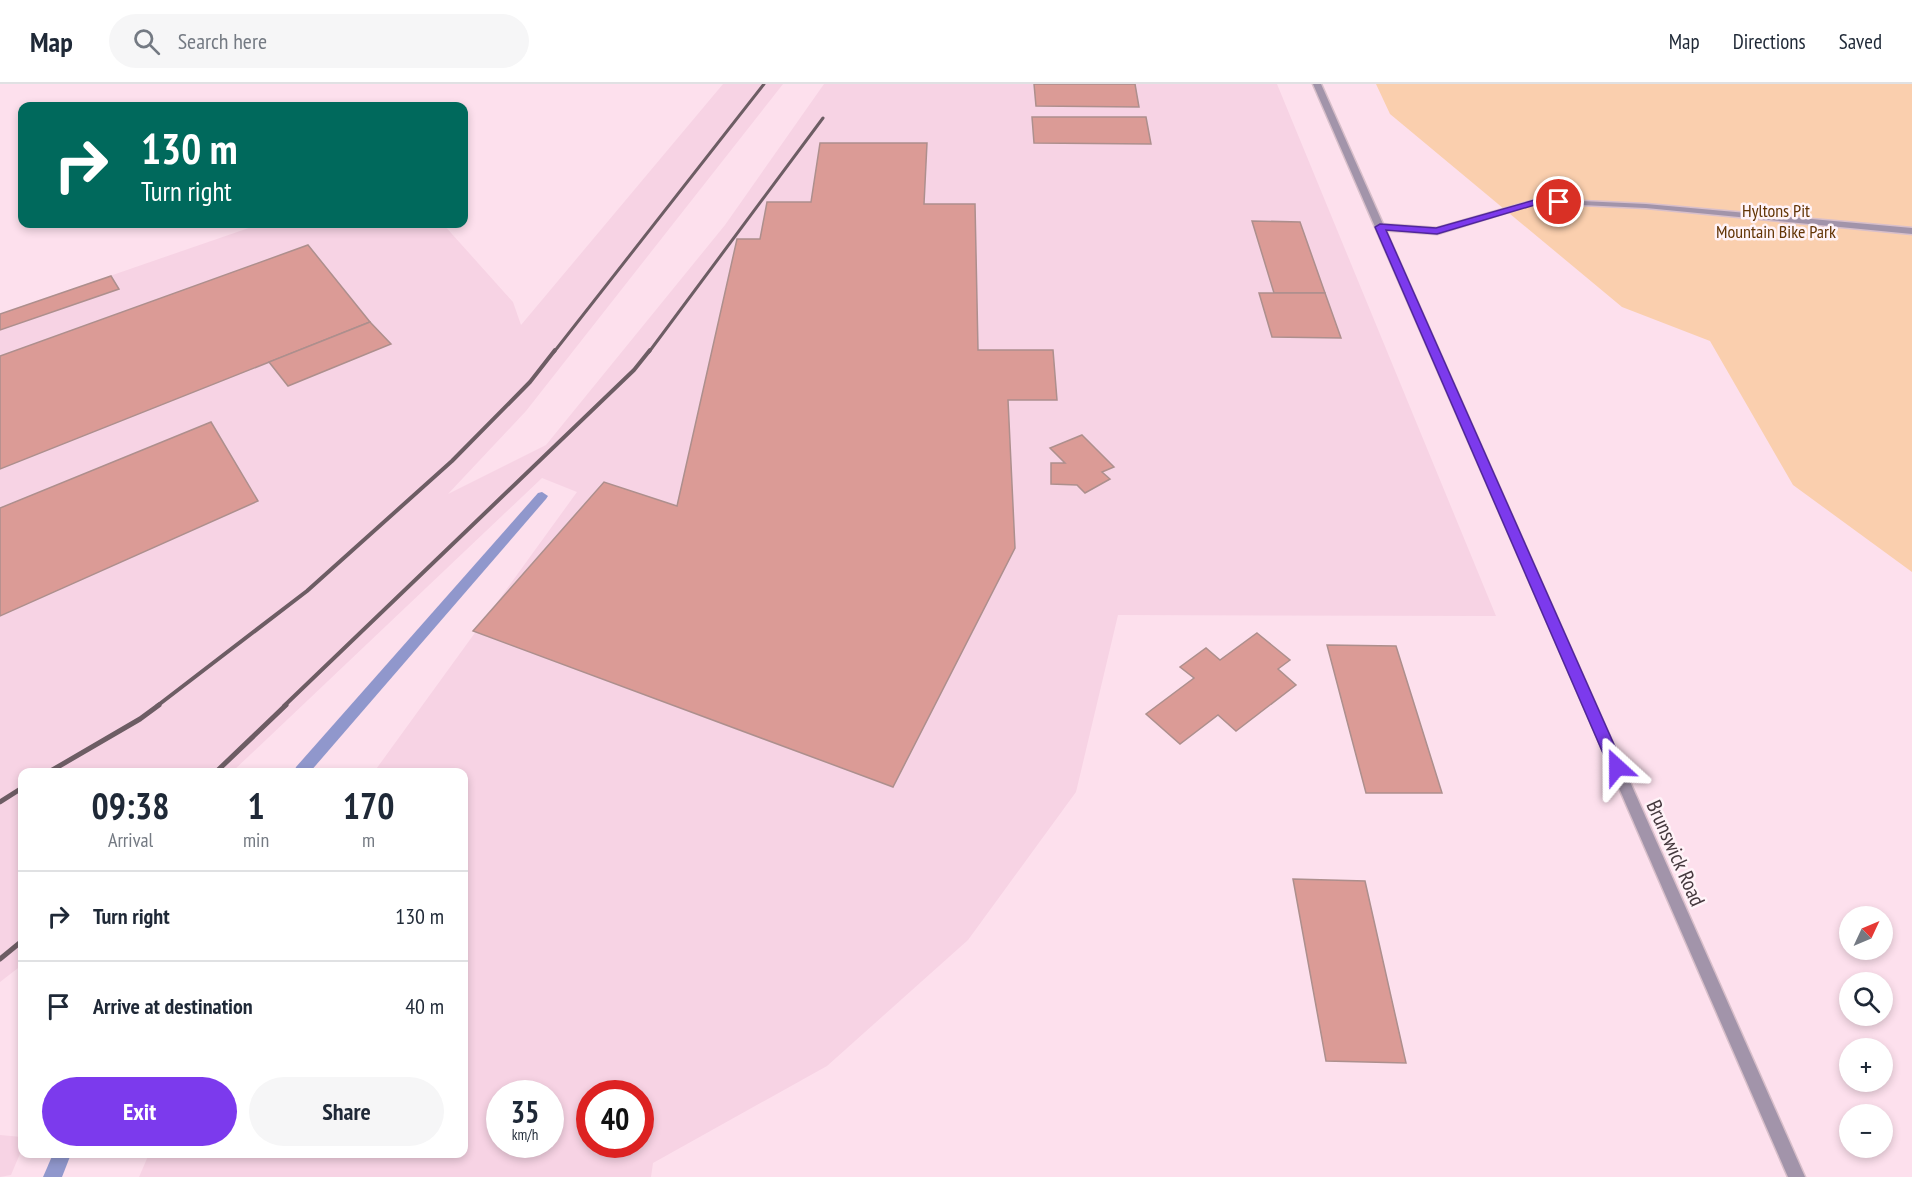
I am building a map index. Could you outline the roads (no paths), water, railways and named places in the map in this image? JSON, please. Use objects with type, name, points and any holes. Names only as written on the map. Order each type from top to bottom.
[{"type":"street","name":"Brunswick Road","points":[[1317,84],[1797,1177]]},
{"type":"street","points":[[1380,227],[1437,231],[1538,201],[1646,206],[1912,231]]},
{"type":"waterway","points":[[304,768],[542,496]]},
{"type":"waterway","points":[[52,1177],[60,1158]]},
{"type":"railway","points":[[554,352],[764,84]]},
{"type":"railway","points":[[649,352],[823,118]]},
{"type":"railway","points":[[157,706],[307,591],[452,461],[530,382],[555,350]]},
{"type":"railway","points":[[284,706],[634,370],[650,350]]},
{"type":"railway","points":[[56,768],[140,719],[159,705]]},
{"type":"railway","points":[[220,768],[286,705]]},
{"type":"railway","points":[[0,802],[18,791]]},
{"type":"railway","points":[[0,959],[18,944]]},
{"type":"park label","name":"Hyltons Pit Mountain Bike Park","points":[[1776,220]]}]
